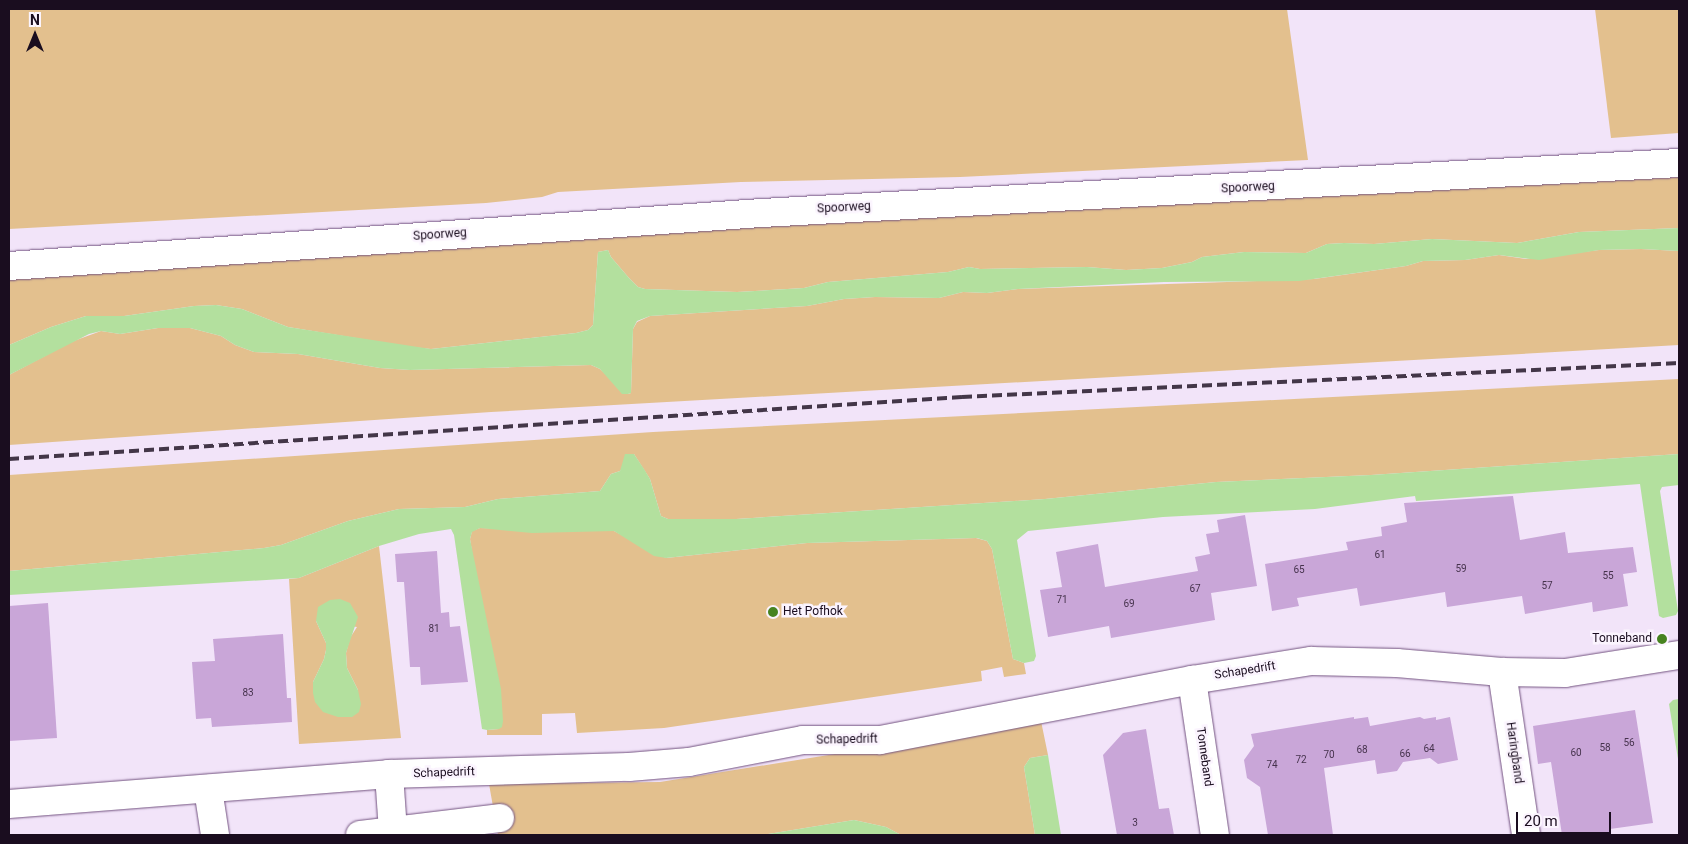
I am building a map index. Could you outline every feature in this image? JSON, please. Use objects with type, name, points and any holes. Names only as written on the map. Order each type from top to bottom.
[{"type":"street","name":"Spoorweg","points":[[9,266],[762,213],[1465,177],[1679,163]]},
{"type":"street","name":"Schapedrift","points":[[9,804],[389,774],[630,767],[689,762],[803,740],[880,740],[1192,680],[1311,660],[1397,663],[1502,672],[1565,673],[1679,656]]},
{"type":"street","name":"Haringband","points":[[1502,672],[1526,835]]},
{"type":"street","name":"Tonneband","points":[[1192,680],[1216,835]]},
{"type":"street","points":[[389,774],[392,831]]},
{"type":"street","points":[[208,788],[215,835]]},
{"type":"street","points":[[360,835],[500,818]]},
{"type":"shaded area","points":[[9,9],[1287,9],[1308,160],[960,177],[741,182],[558,192],[542,197],[486,203],[9,229]]},
{"type":"shaded area","points":[[1595,9],[1679,9],[1679,133],[1611,138]]},
{"type":"shaded area","points":[[1679,177],[1679,228],[1579,232],[1517,243],[1432,239],[1374,244],[1327,244],[1306,253],[1244,252],[1202,257],[1192,262],[1162,268],[1126,270],[1087,267],[980,269],[969,267],[948,272],[828,282],[804,288],[737,292],[645,289],[638,287],[611,257],[608,250],[598,252],[593,325],[588,330],[576,333],[431,349],[288,327],[242,309],[216,305],[194,306],[124,316],[86,316],[51,327],[9,345],[9,267]]},
{"type":"shaded area","points":[[1679,228],[1679,251],[1641,249],[1599,250],[1539,260],[1499,255],[1465,260],[1423,261],[1406,266],[1299,281],[1164,282],[1018,289],[987,293],[963,292],[939,298],[875,297],[844,299],[807,306],[650,316],[637,321],[633,329],[631,393],[628,394],[622,394],[600,369],[591,365],[410,370],[380,368],[298,354],[254,352],[235,345],[221,336],[190,328],[158,328],[120,334],[101,331],[89,334],[9,375],[9,345],[51,327],[86,316],[124,316],[194,306],[216,305],[242,309],[288,327],[431,349],[576,333],[588,330],[593,325],[598,252],[608,250],[611,257],[638,287],[645,289],[737,292],[804,288],[828,282],[948,272],[969,267],[980,269],[1087,267],[1126,270],[1162,268],[1192,262],[1202,257],[1244,252],[1306,253],[1327,244],[1374,244],[1432,239],[1517,243],[1579,232]]},
{"type":"shaded area","points":[[1641,249],[1679,251],[1679,345],[491,412],[9,445],[9,375],[71,342],[101,331],[120,334],[158,328],[190,328],[221,336],[235,345],[254,352],[298,354],[380,368],[410,370],[591,365],[600,369],[628,394],[631,393],[633,329],[637,322],[650,316],[807,306],[844,299],[875,297],[939,298],[963,292],[987,293],[1018,289],[1314,279],[1406,266],[1423,261],[1465,260],[1499,255],[1526,259],[1599,250]]},
{"type":"shaded area","points":[[1679,379],[1679,454],[1371,475],[1216,482],[1045,499],[736,519],[668,519],[661,516],[650,479],[634,454],[620,471],[611,474],[600,491],[498,499],[465,507],[399,509],[348,521],[281,545],[264,548],[9,571],[9,475],[653,432]]},
{"type":"shaded area","points":[[625,454],[634,454],[650,479],[661,516],[668,519],[736,519],[1045,499],[1216,482],[1371,475],[1679,454],[1679,485],[1662,487],[1660,491],[1678,611],[1676,615],[1663,618],[1659,616],[1640,484],[1416,501],[1415,496],[1315,509],[1163,517],[1028,531],[1017,540],[1036,656],[1034,661],[1024,663],[1013,659],[992,549],[987,541],[977,538],[807,543],[666,558],[654,556],[614,531],[532,533],[480,528],[472,532],[470,539],[501,689],[503,721],[502,727],[499,729],[487,730],[482,729],[454,535],[451,529],[419,534],[379,546],[299,578],[9,595],[9,571],[264,548],[281,545],[348,521],[399,509],[465,507],[498,499],[600,491],[611,474],[620,471]]},
{"type":"shaded area","points":[[480,528],[614,531],[666,558],[807,543],[976,538],[987,541],[992,549],[1013,659],[1024,663],[1026,674],[1004,677],[1002,667],[981,671],[982,681],[664,728],[577,733],[575,713],[542,714],[542,735],[487,735],[487,730],[499,729],[470,539],[472,531]]},
{"type":"shaded area","points":[[379,546],[401,738],[299,744],[289,579],[299,578]],"holes":[[[316,621],[357,627],[350,638],[346,653],[347,668],[358,690],[313,682],[324,659],[326,650],[326,643]]]},
{"type":"shaded area","points":[[340,599],[350,603],[358,617],[346,653],[347,668],[358,690],[361,704],[359,712],[352,717],[338,717],[323,712],[315,702],[313,693],[313,682],[324,659],[326,650],[326,643],[316,621],[318,607],[330,600]]},
{"type":"shaded area","points":[[1679,699],[1679,765],[1669,704],[1673,700]]},
{"type":"shaded area","points":[[1041,721],[1048,755],[1030,758],[1024,767],[1035,835],[901,835],[886,827],[854,820],[762,835],[498,835],[489,784],[660,782]]},
{"type":"shaded area","points":[[1048,755],[1061,835],[1035,835],[1024,767],[1030,758]]},
{"type":"shaded area","points":[[854,820],[886,827],[901,835],[762,835]]},
{"type":"building","points":[[1513,496],[1520,540],[1565,532],[1568,553],[1633,547],[1637,572],[1623,574],[1628,606],[1593,612],[1592,602],[1525,614],[1522,596],[1447,607],[1445,592],[1360,606],[1357,588],[1297,598],[1299,606],[1272,611],[1265,564],[1348,550],[1346,542],[1382,536],[1381,527],[1407,522],[1404,503]]},
{"type":"building","points":[[1245,515],[1257,586],[1211,593],[1215,620],[1111,638],[1109,626],[1048,637],[1040,590],[1062,587],[1056,552],[1098,544],[1105,587],[1198,571],[1195,557],[1210,554],[1206,534],[1219,532],[1217,520]]},
{"type":"building","points":[[437,551],[441,613],[449,612],[450,627],[460,626],[468,682],[421,685],[420,667],[410,667],[404,582],[397,582],[395,554]]},
{"type":"building","points":[[48,603],[57,738],[9,741],[9,606]]},
{"type":"building","points":[[283,634],[287,698],[291,698],[292,722],[212,727],[211,718],[196,719],[192,662],[215,661],[213,639]]},
{"type":"building","points":[[1635,710],[1653,823],[1610,829],[1611,835],[1562,835],[1551,762],[1538,764],[1533,726]]},
{"type":"building","points":[[1354,717],[1354,719],[1368,717],[1370,726],[1420,717],[1424,719],[1436,717],[1436,720],[1450,717],[1458,760],[1438,764],[1430,758],[1403,762],[1397,771],[1377,774],[1375,760],[1324,768],[1333,835],[1268,835],[1260,787],[1247,778],[1244,760],[1254,746],[1251,734]]},
{"type":"building","points":[[1146,729],[1159,809],[1169,808],[1174,835],[1117,835],[1103,755],[1123,733]]},
{"type":"railway","points":[[9,459],[962,397],[1679,363]]},
{"type":"place","name":"Het Pofhok","points":[[773,612]]},
{"type":"place","name":"Tonneband","points":[[1662,639]]}]
